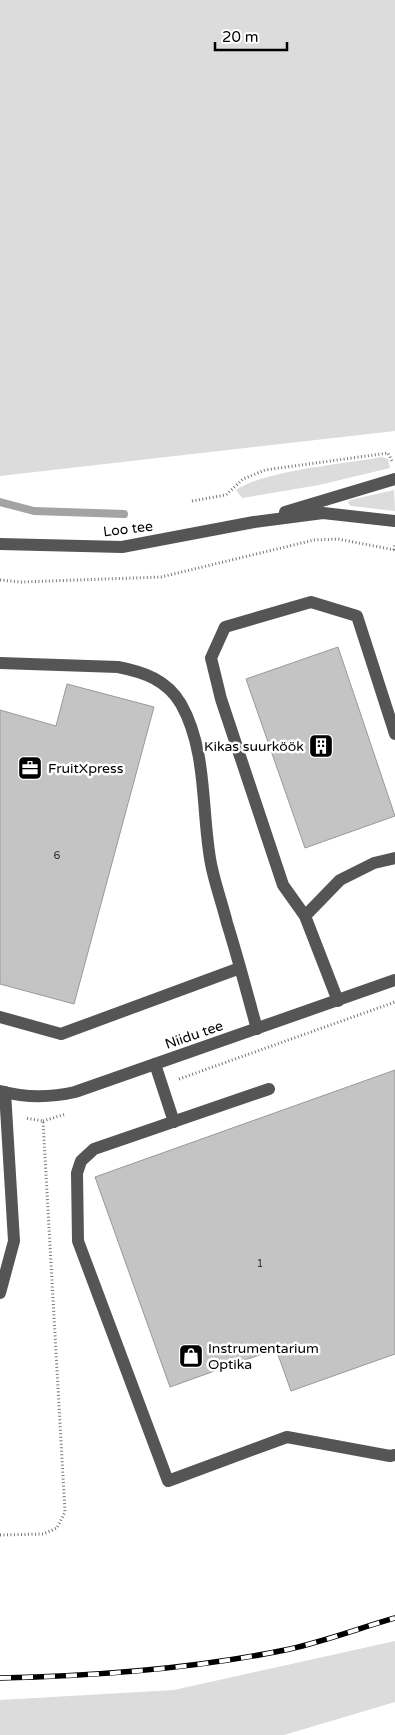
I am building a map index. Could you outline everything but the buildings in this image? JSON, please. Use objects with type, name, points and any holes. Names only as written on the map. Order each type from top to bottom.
[{"type":"street","name":"Loo tee","points":[[254,522],[394,473]]},
{"type":"street","name":"Loo tee","points":[[1,544],[75,548],[122,547],[254,522],[323,513],[395,521]]},
{"type":"street","points":[[338,1001],[305,916],[283,885],[221,699],[212,658],[225,627],[311,602],[357,616],[395,734]]},
{"type":"street","points":[[0,663],[118,667],[148,675],[169,689],[188,718],[194,736],[203,791],[205,829],[212,867],[257,1029]]},
{"type":"street","points":[[305,916],[340,880],[374,863],[395,858]]},
{"type":"street","points":[[0,1017],[61,1034],[240,968]]},
{"type":"street","name":"Niidu tee","points":[[2,1091],[19,1096],[51,1097],[75,1092],[395,980]]},
{"type":"street","points":[[155,1064],[174,1122]]},
{"type":"street","points":[[269,1089],[94,1149],[81,1161],[77,1173],[78,1241],[168,1481],[288,1437],[390,1456],[395,1455]]},
{"type":"street","points":[[0,1293],[14,1241],[6,1114],[2,1091]]},
{"type":"path","points":[[192,501],[226,495],[243,479],[265,470],[388,453],[394,473]]},
{"type":"path","points":[[0,580],[21,582],[161,577],[314,540],[338,539],[394,550],[395,544]]},
{"type":"path","points":[[0,1535],[43,1534],[57,1528],[65,1512],[43,1121],[6,1114]]},
{"type":"shaded area","points":[[0,0],[395,0],[395,431],[0,476]]},
{"type":"shaded area","points":[[382,457],[388,459],[390,468],[319,485],[242,498],[236,490],[266,477]]},
{"type":"shaded area","points":[[394,490],[395,511],[351,506],[348,503],[350,500]]},
{"type":"shaded area","points":[[395,1641],[395,1702],[284,1735],[0,1735],[0,1700],[174,1690]]},
{"type":"waterway","points":[[0,502],[34,511],[124,514]]},
{"type":"railway","points":[[0,1678],[109,1673],[218,1662],[303,1646],[395,1618]]},
{"type":"place","name":"Kikas suurköök","points":[[321,746]]},
{"type":"place","name":"FruitXpress","points":[[30,768]]},
{"type":"place","name":"Instrumentarium Optika","points":[[191,1356]]}]
